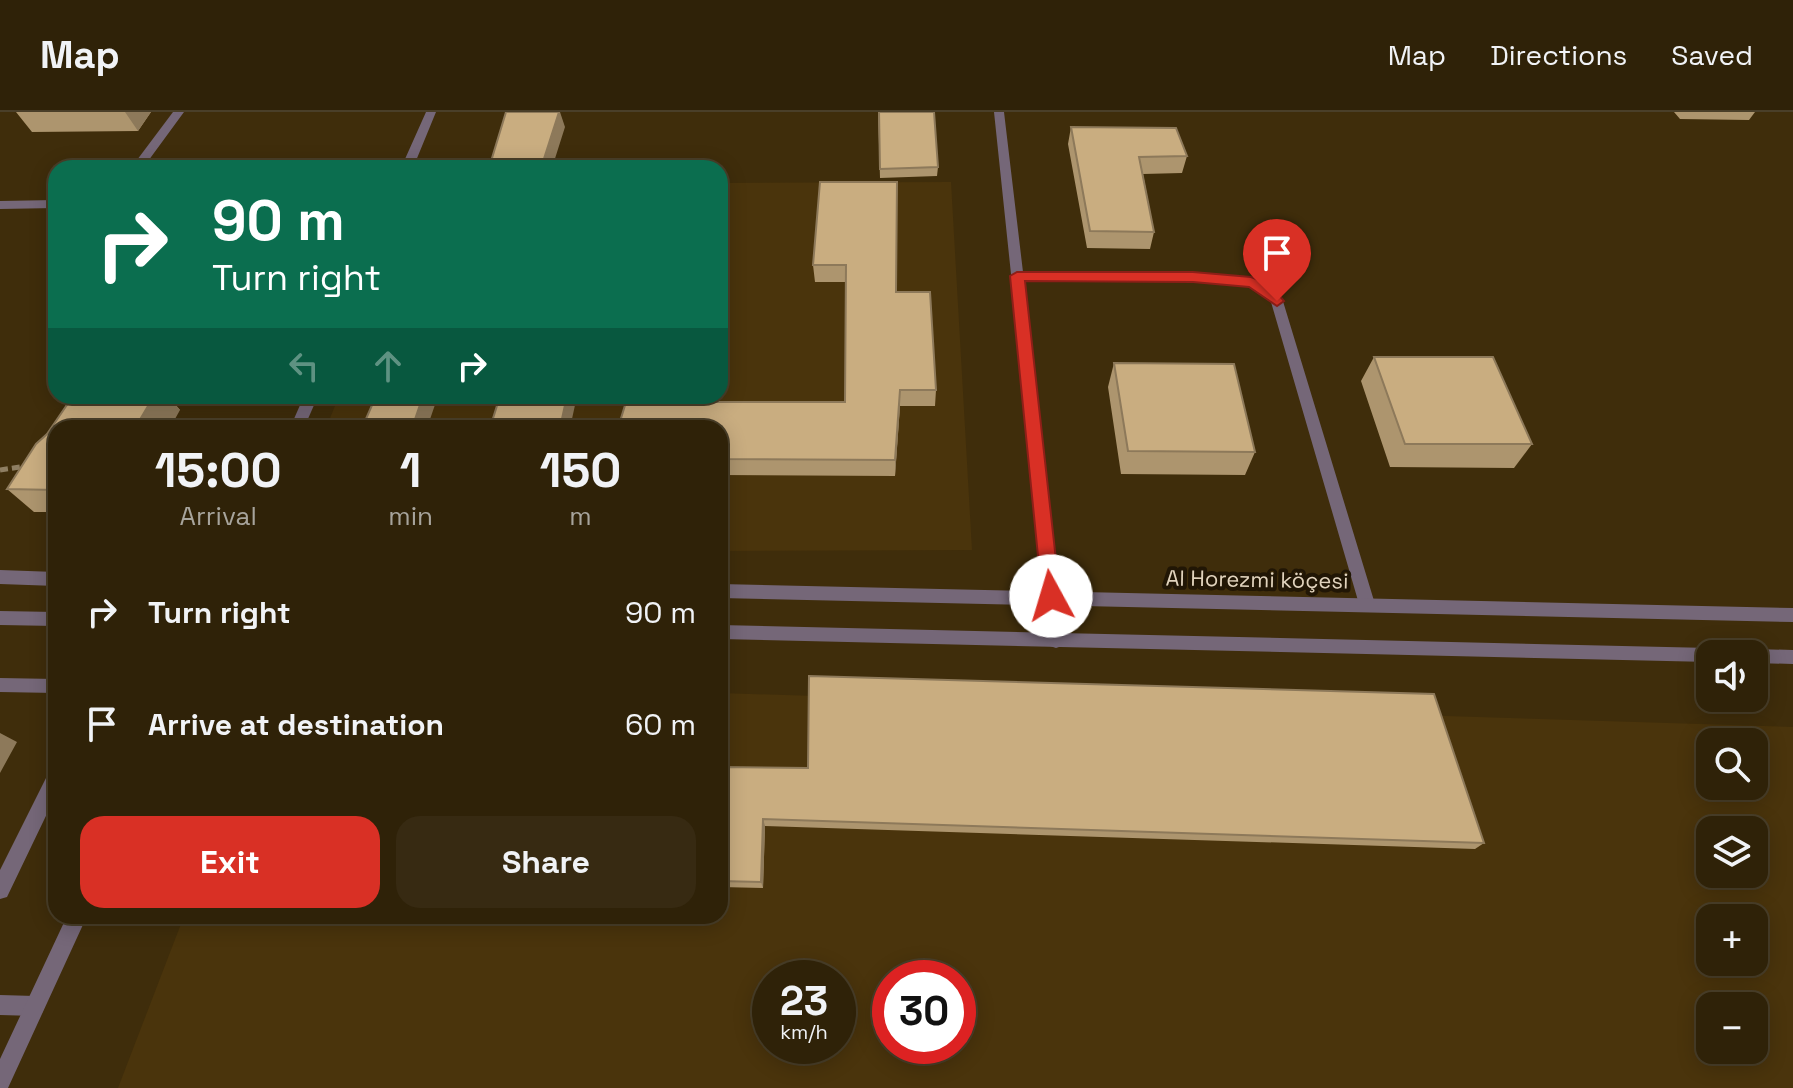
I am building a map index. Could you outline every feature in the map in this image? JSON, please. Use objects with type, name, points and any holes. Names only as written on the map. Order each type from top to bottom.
[{"type":"street","points":[[143,160],[179,112]]},
{"type":"street","points":[[410,160],[431,112]]},
{"type":"street","points":[[999,112],[1056,641]]},
{"type":"street","points":[[0,205],[48,204]]},
{"type":"street","points":[[1017,276],[1193,277],[1251,282],[1266,289],[1277,301],[1367,604]]},
{"type":"street","points":[[0,577],[48,579]]},
{"type":"street","name":"Al Horezmi köçesi","points":[[728,591],[1793,615]]},
{"type":"street","points":[[0,618],[48,619]]},
{"type":"street","points":[[728,632],[1696,655]]},
{"type":"street","points":[[1768,656],[1793,657]]},
{"type":"street","points":[[0,685],[48,686]]},
{"type":"street","points":[[0,890],[48,792]]},
{"type":"street","points":[[0,1082],[73,924]]},
{"type":"street","points":[[0,1005],[35,1006]]},
{"type":"path","points":[[0,470],[42,463]]},
{"type":"shaded area","points":[[951,182],[972,550],[728,551],[728,420],[329,420],[336,404],[728,404],[728,183]]},
{"type":"shaded area","points":[[728,693],[1793,727],[1793,1088],[118,1088],[181,924],[728,924]]},
{"type":"building","points":[[506,112],[559,112],[544,160],[491,160]]},
{"type":"building","points":[[879,112],[934,112],[938,167],[880,169]]},
{"type":"building","points":[[1071,127],[1176,128],[1187,156],[1139,157],[1154,232],[1090,231]]},
{"type":"building","points":[[820,182],[897,182],[896,292],[930,292],[936,390],[900,390],[895,460],[728,459],[728,420],[620,420],[625,404],[845,402],[846,265],[813,265]]},
{"type":"building","points":[[1374,357],[1493,357],[1532,444],[1405,444]]},
{"type":"building","points":[[1114,363],[1234,364],[1255,452],[1128,451]]},
{"type":"building","points":[[68,404],[149,404],[140,420],[57,420]]},
{"type":"building","points":[[372,404],[420,404],[415,420],[366,420]]},
{"type":"building","points":[[498,404],[565,404],[562,420],[492,420]]},
{"type":"building","points":[[47,434],[48,490],[7,489],[36,444]]},
{"type":"building","points":[[809,676],[1434,694],[1484,843],[763,819],[761,882],[728,881],[728,767],[808,768]]},
{"type":"route","points":[[1051,596],[1017,276],[1193,277],[1251,282],[1266,289],[1277,301]]}]
